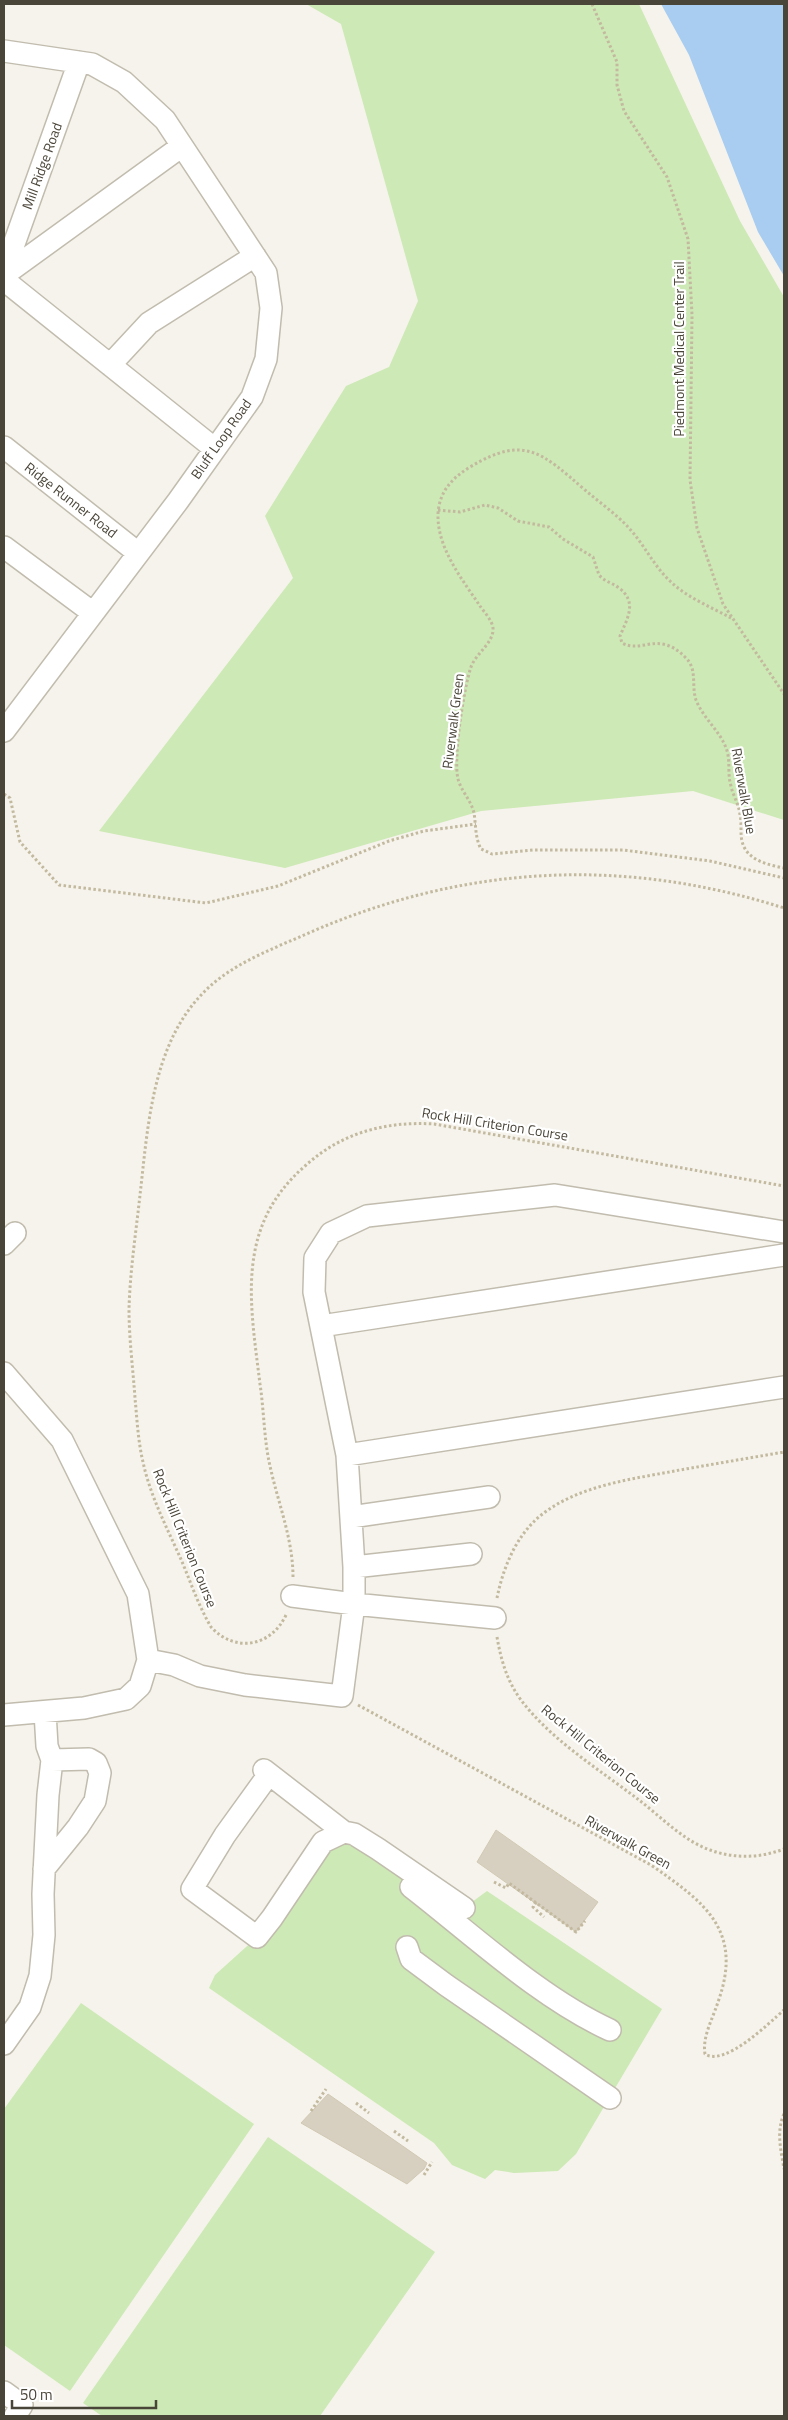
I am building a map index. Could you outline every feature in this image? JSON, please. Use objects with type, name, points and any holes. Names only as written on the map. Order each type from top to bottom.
[{"type":"street","name":"Bluff Loop Road","points":[[4,51],[92,64],[124,82],[165,120],[266,272],[271,308],[266,359],[252,396],[93,613],[7,721]]},
{"type":"street","name":"Mill Ridge Road","points":[[5,275],[14,244],[79,62]]},
{"type":"street","points":[[182,146],[5,275],[110,365],[214,449]]},
{"type":"street","points":[[110,365],[149,323],[255,256]]},
{"type":"street","name":"Ridge Runner Road","points":[[4,447],[138,553]]},
{"type":"street","points":[[4,547],[93,613]]},
{"type":"street","points":[[148,1660],[174,1665],[200,1676],[245,1684],[342,1696],[354,1604],[354,1567],[347,1455],[314,1292],[315,1258],[331,1233],[367,1216],[555,1195],[784,1232]]},
{"type":"street","points":[[321,1326],[784,1255]]},
{"type":"street","points":[[4,1372],[62,1440],[138,1594],[148,1660],[140,1686],[126,1700],[84,1708],[4,1715]]},
{"type":"street","points":[[347,1455],[784,1387]]},
{"type":"street","points":[[351,1517],[489,1497]]},
{"type":"street","points":[[354,1567],[471,1554]]},
{"type":"street","points":[[292,1596],[495,1618]]},
{"type":"street","points":[[4,2044],[30,2007],[40,1976],[44,1935],[44,1869],[52,1760],[47,1746],[46,1712]]},
{"type":"street","points":[[44,1869],[96,1801],[100,1773],[96,1763],[89,1759],[52,1760]]},
{"type":"street","points":[[344,1832],[323,1842],[257,1937],[192,1889],[267,1772],[344,1832],[354,1834],[409,1885],[514,1968],[585,2019],[610,2030]]},
{"type":"street","points":[[409,1885],[464,1908]]},
{"type":"street","points":[[407,1946],[411,1959],[439,1980],[610,2098]]},
{"type":"street","points":[[4,2392],[22,2405],[15,2416]]},
{"type":"path","name":"Piedmont Medical Center Trail","points":[[592,4],[616,62],[617,85],[624,111],[667,177],[688,239],[692,315],[691,497],[697,528],[722,604],[784,694]]},
{"type":"path","name":"Riverwalk Green","points":[[731,618],[672,583],[656,566],[628,526],[558,466],[534,452],[506,450],[466,469],[446,488],[438,510],[441,534],[452,562],[493,625],[492,638],[476,656],[469,675],[457,763],[458,778],[474,810],[479,844],[488,853],[532,850],[622,850],[702,859],[784,878]]},
{"type":"path","name":"Riverwalk Blue","points":[[438,510],[460,512],[485,505],[498,508],[518,520],[549,527],[563,539],[593,557],[599,575],[620,588],[630,602],[631,612],[620,636],[622,643],[631,646],[661,643],[678,652],[689,662],[693,672],[693,688],[697,701],[727,749],[731,787],[740,817],[742,842],[752,857],[784,868]]},
{"type":"path","points":[[4,794],[10,798],[20,842],[58,885],[200,903],[278,886],[389,841],[424,831],[476,824]]},
{"type":"path","name":"Rock Hill Criterion Course","points":[[784,908],[701,886],[652,878],[578,873],[538,874],[489,880],[407,898],[323,926],[255,957],[234,969],[205,991],[190,1010],[167,1054],[153,1097],[130,1286],[129,1330],[143,1463],[156,1502],[205,1617],[217,1633],[226,1639],[244,1644],[263,1641],[278,1628],[292,1596],[294,1575],[291,1551],[270,1464],[266,1438],[252,1309],[251,1267],[258,1237],[277,1199],[293,1176],[311,1160],[340,1140],[373,1128],[392,1124],[434,1124],[784,1186]]},
{"type":"path","name":"Rock Hill Criterion Course","points":[[784,1452],[634,1478],[604,1486],[562,1502],[540,1516],[515,1548],[500,1584],[495,1618],[500,1656],[512,1687],[534,1715],[565,1743],[682,1834],[708,1850],[735,1856],[750,1856],[784,1849]]},
{"type":"path","name":"Riverwalk Green","points":[[342,1696],[651,1865],[692,1893],[711,1914],[721,1933],[726,1966],[721,1994],[705,2040],[705,2054],[710,2057],[724,2055],[762,2029],[784,2010]]},
{"type":"path","points":[[494,1882],[506,1888],[509,1883],[576,1932],[585,1921]]},
{"type":"path","points":[[536,1902],[532,1907],[544,1917]]},
{"type":"path","points":[[311,2111],[326,2089]]},
{"type":"path","points":[[356,2103],[369,2113]]},
{"type":"path","points":[[784,2114],[780,2132],[780,2149],[784,2169]]},
{"type":"path","points":[[394,2131],[408,2141]]},
{"type":"path","points":[[424,2175],[432,2162]]},
{"type":"green space","points":[[306,4],[639,4],[740,221],[784,297],[784,820],[693,791],[481,811],[285,868],[99,831],[293,578],[265,516],[346,386],[389,367],[418,301],[341,24]]},
{"type":"green space","points":[[344,1832],[464,1908],[487,1891],[662,2009],[576,2154],[558,2171],[514,2173],[495,2170],[485,2179],[452,2165],[434,2143],[209,1988],[215,1975],[257,1937]]},
{"type":"green space","points":[[81,2003],[254,2124],[70,2391],[4,2345],[4,2109]]},
{"type":"green space","points":[[268,2137],[435,2252],[320,2416],[102,2416],[83,2403]]},
{"type":"water","points":[[661,4],[784,4],[784,276],[758,232],[689,55]]},
{"type":"building","points":[[496,1830],[598,1902],[576,1932],[477,1862]]},
{"type":"building","points":[[328,2094],[427,2163],[424,2169],[407,2184],[301,2123]]}]
